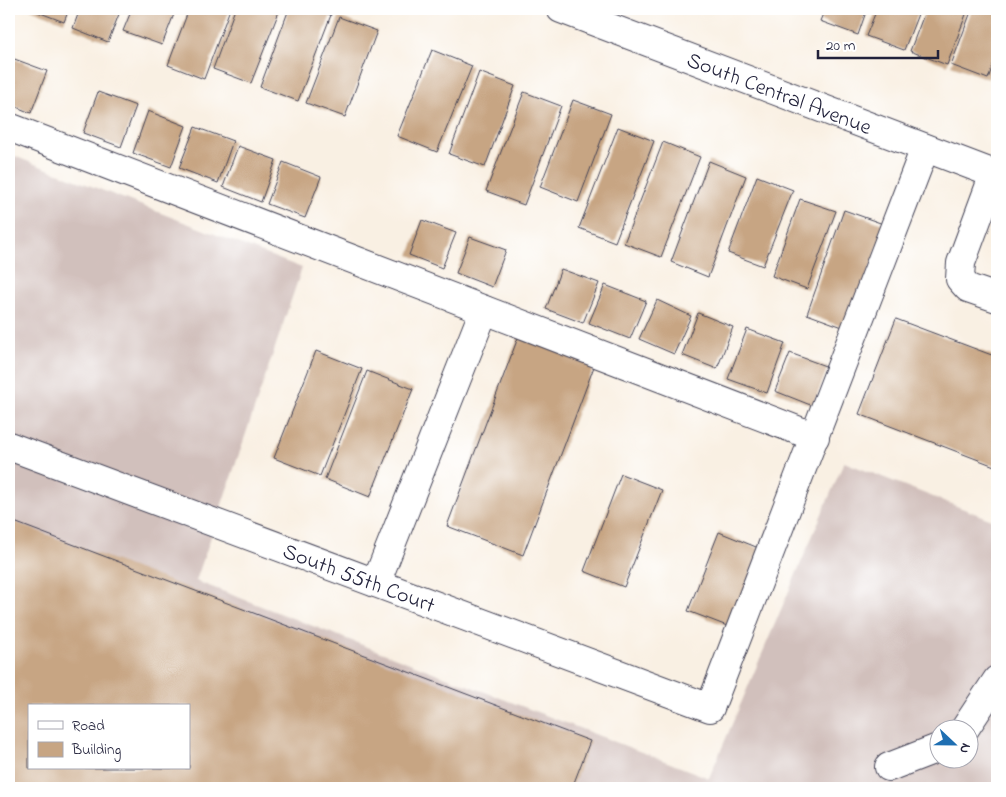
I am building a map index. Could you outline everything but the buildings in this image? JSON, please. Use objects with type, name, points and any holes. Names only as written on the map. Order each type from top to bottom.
[{"type":"street","name":"South Central Avenue","points":[[561,9],[995,175]]},
{"type":"street","points":[[9,127],[815,437],[925,148]]},
{"type":"street","points":[[995,175],[960,263],[960,279],[968,288],[997,298]]},
{"type":"street","points":[[376,583],[484,310]]},
{"type":"street","name":"South 55th Court","points":[[9,446],[710,708],[815,437]]},
{"type":"street","points":[[971,720],[997,680]]},
{"type":"street","points":[[889,767],[928,752]]},
{"type":"shaded area","points":[[9,154],[302,268],[196,581],[709,778],[844,462],[997,522],[997,788],[9,788]]}]
